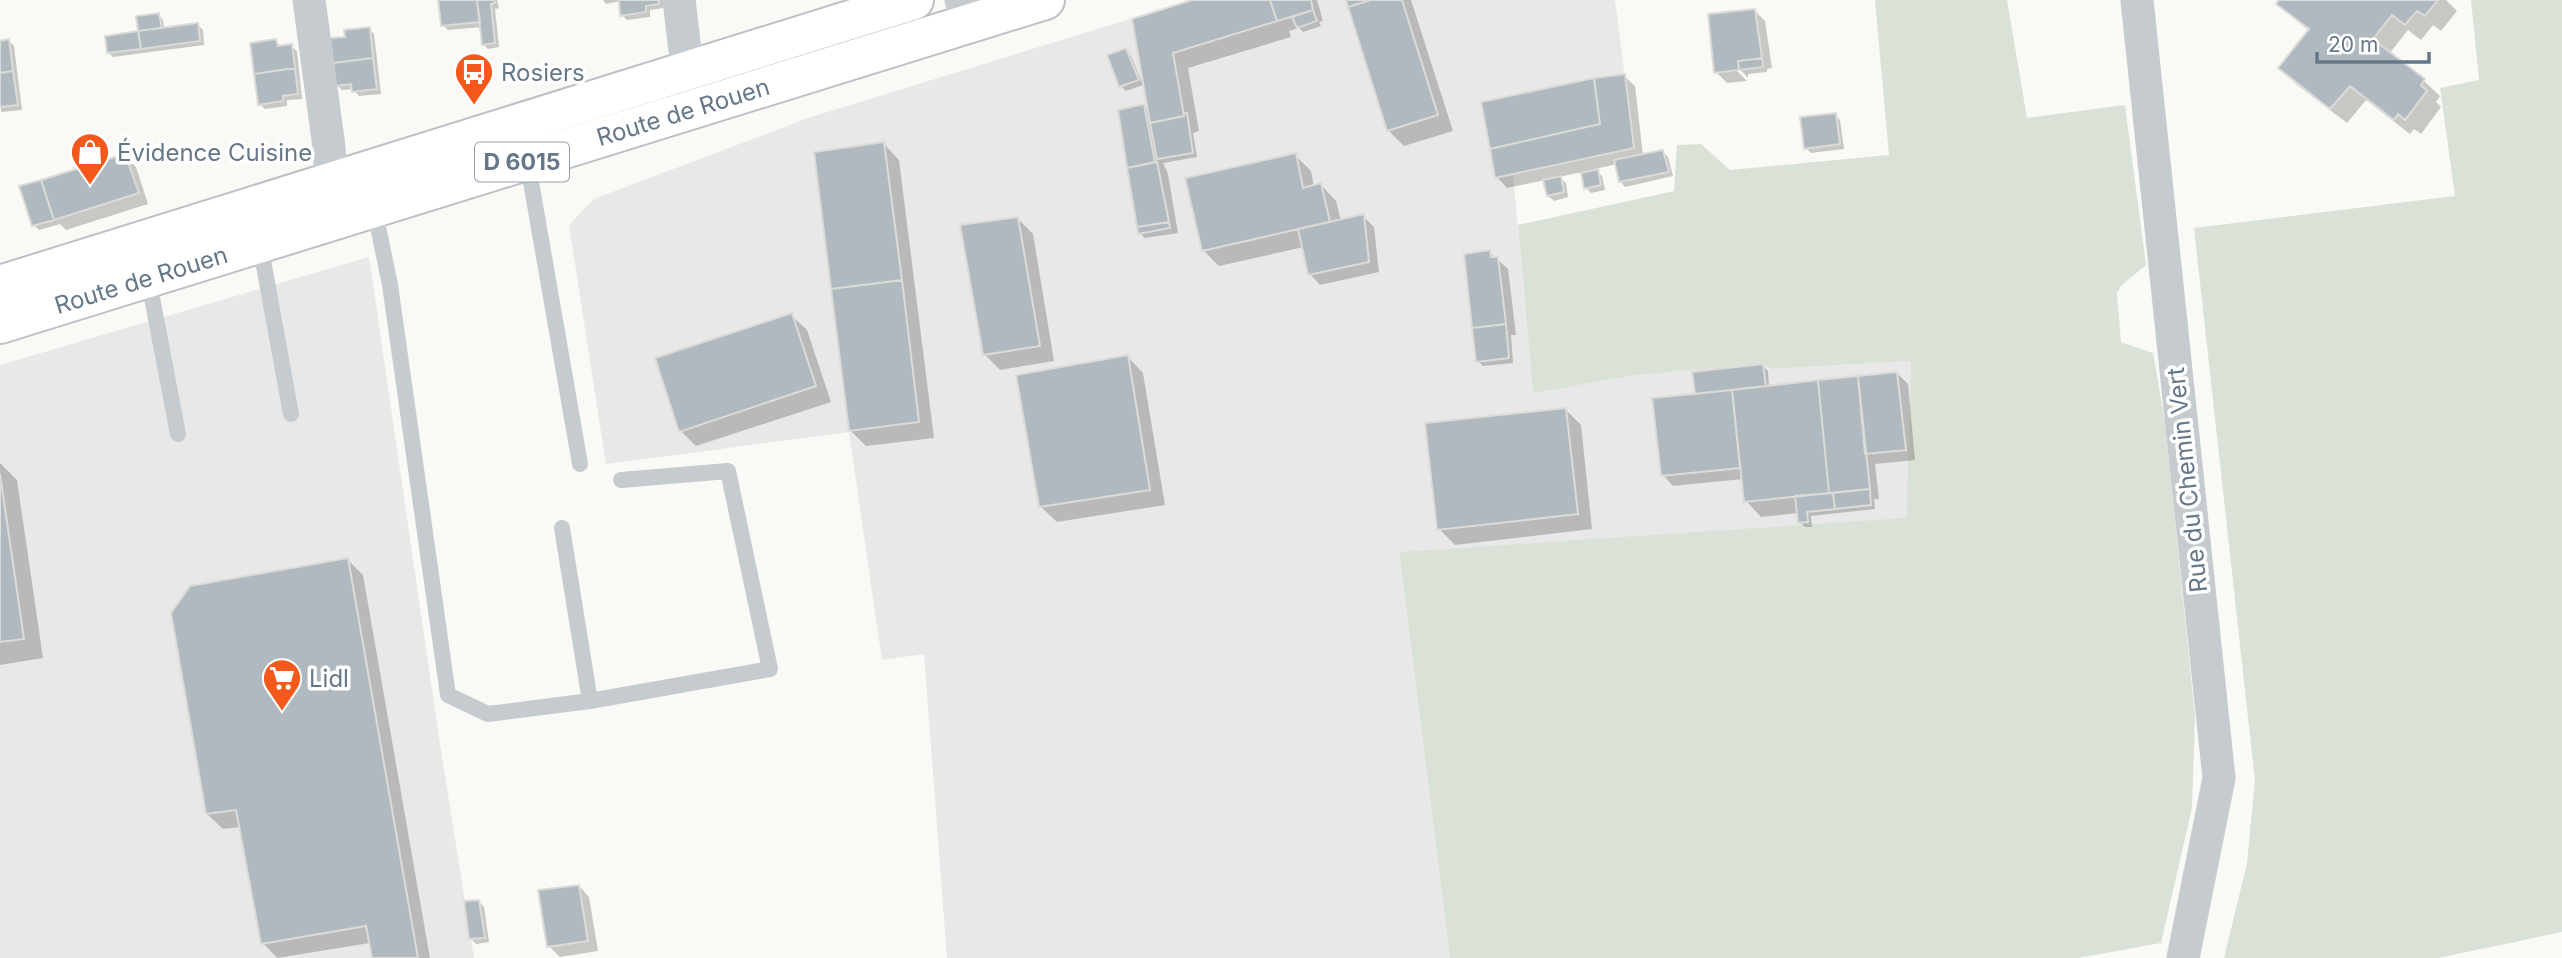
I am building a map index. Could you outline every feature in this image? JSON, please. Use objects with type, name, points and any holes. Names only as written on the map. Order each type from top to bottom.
[{"type":"main road","name":"Route de Rouen","points":[[696,89],[914,0]]},
{"type":"main road","name":"Route de Rouen","points":[[0,285],[144,259],[696,89],[964,12],[1045,0]]},
{"type":"main road","name":"Route de Rouen","points":[[0,324],[144,259]]},
{"type":"street","points":[[309,0],[329,146],[358,193]]},
{"type":"street","points":[[679,0],[696,89]]},
{"type":"street","name":"Rue du Chemin Vert","points":[[2137,0],[2219,778],[2183,958]]},
{"type":"lane","points":[[524,141],[580,464]]},
{"type":"lane","points":[[358,193],[390,285],[448,695],[488,715],[590,701],[770,669],[728,471],[621,480]]},
{"type":"lane","points":[[256,225],[291,414]]},
{"type":"lane","points":[[144,259],[178,434]]},
{"type":"lane","points":[[562,528],[590,701]]},
{"type":"shaded area","points":[[1192,0],[1615,0],[1634,148],[1513,174],[1533,393],[1637,375],[1763,364],[1771,369],[1911,361],[1906,519],[1399,552],[1450,958],[947,958],[924,654],[882,660],[849,432],[606,464],[569,225],[594,199],[808,118]]},
{"type":"shaded area","points":[[1875,0],[2007,0],[2027,118],[2125,105],[2146,265],[2121,286],[2117,293],[2121,342],[2153,353],[2165,423],[2195,716],[2192,808],[2161,943],[2078,958],[1450,958],[1399,552],[1906,518],[1911,361],[1771,369],[1763,364],[1637,375],[1533,393],[1518,225],[1674,191],[1677,145],[1701,144],[1730,170],[1889,155]]},
{"type":"shaded area","points":[[2471,0],[2562,0],[2562,932],[2438,958],[2224,958],[2247,863],[2255,781],[2194,228],[2455,196],[2440,88],[2479,80]]},
{"type":"shaded area","points":[[369,257],[474,958],[0,958],[0,365]]},
{"type":"building","points":[[438,0],[477,0],[480,22],[441,26]]},
{"type":"building","points":[[477,0],[494,0],[495,3],[491,4],[495,43],[482,45]]},
{"type":"building","points":[[619,0],[659,0],[659,4],[646,6],[646,12],[620,16]]},
{"type":"building","points":[[1192,0],[1270,0],[1277,21],[1173,53],[1184,116],[1150,123],[1132,19]]},
{"type":"building","points":[[1270,0],[1311,0],[1313,10],[1277,21]]},
{"type":"building","points":[[1346,0],[1371,0],[1348,7]]},
{"type":"building","points":[[1371,0],[1402,0],[1438,115],[1387,131],[1348,7]]},
{"type":"building","points":[[2279,0],[2438,0],[2425,16],[2417,11],[2405,25],[2392,15],[2373,39],[2425,79],[2421,85],[2427,91],[2405,120],[2398,114],[2394,120],[2350,86],[2330,109],[2278,68],[2309,29],[2276,4]]},
{"type":"building","points":[[1755,9],[1762,58],[1738,61],[1739,70],[1714,73],[1708,14]]},
{"type":"building","points":[[1313,10],[1317,21],[1297,28],[1292,17]]},
{"type":"building","points":[[159,13],[162,28],[138,31],[136,16]]},
{"type":"building","points":[[198,23],[200,41],[141,49],[138,31]]},
{"type":"building","points":[[370,27],[373,58],[333,63],[330,38],[345,37],[344,30]]},
{"type":"building","points":[[138,31],[141,49],[107,53],[105,36]]},
{"type":"building","points":[[9,39],[13,71],[0,73],[0,41]]},
{"type":"building","points":[[276,39],[278,46],[292,44],[295,68],[254,74],[250,43]]},
{"type":"building","points":[[1126,48],[1139,80],[1119,87],[1107,55]]},
{"type":"building","points":[[373,58],[377,89],[352,92],[351,84],[335,86],[333,63]]},
{"type":"building","points":[[1762,58],[1763,67],[1739,70],[1738,61]]},
{"type":"building","points":[[295,68],[298,94],[283,96],[283,101],[258,105],[254,74]]},
{"type":"building","points":[[13,71],[18,105],[0,107],[0,73]]},
{"type":"building","points":[[1625,74],[1634,148],[1495,178],[1490,149],[1600,124],[1594,78]]},
{"type":"building","points":[[1594,78],[1600,124],[1490,149],[1481,102]]},
{"type":"building","points":[[1144,104],[1155,162],[1127,168],[1118,110]]},
{"type":"building","points":[[1187,113],[1193,153],[1157,159],[1150,123],[1184,116]]},
{"type":"building","points":[[1836,113],[1840,144],[1804,149],[1800,117]]},
{"type":"building","points":[[884,142],[902,280],[831,289],[814,152]]},
{"type":"building","points":[[1663,150],[1669,172],[1619,182],[1614,160]]},
{"type":"building","points":[[1296,153],[1303,188],[1321,183],[1330,222],[1202,251],[1185,178]]},
{"type":"building","name":"Évidence Cuisine","points":[[125,154],[139,193],[54,220],[41,180]]},
{"type":"building","points":[[1157,162],[1169,222],[1137,227],[1127,168]]},
{"type":"building","points":[[1598,169],[1601,185],[1584,189],[1581,173]]},
{"type":"building","points":[[1561,176],[1564,192],[1547,196],[1543,180]]},
{"type":"building","points":[[41,180],[54,220],[32,226],[19,186]]},
{"type":"building","points":[[1364,214],[1369,262],[1308,275],[1298,229]]},
{"type":"building","points":[[1018,217],[1040,346],[983,355],[960,225]]},
{"type":"building","points":[[1169,222],[1170,228],[1138,234],[1137,227]]},
{"type":"building","points":[[1490,250],[1491,257],[1498,257],[1506,324],[1472,328],[1464,254]]},
{"type":"building","points":[[902,280],[919,422],[849,431],[831,289]]},
{"type":"building","points":[[792,313],[816,386],[679,432],[655,358]]},
{"type":"building","points":[[1506,324],[1509,358],[1476,362],[1472,328]]},
{"type":"building","points":[[1128,355],[1150,490],[1039,507],[1016,375]]},
{"type":"building","points":[[1763,364],[1766,386],[1695,394],[1692,372]]},
{"type":"building","points":[[1897,372],[1906,450],[1865,454],[1858,376]]},
{"type":"building","points":[[1858,376],[1870,489],[1829,493],[1818,380]]},
{"type":"building","points":[[1818,380],[1829,493],[1744,502],[1732,390]]},
{"type":"building","points":[[1732,390],[1740,468],[1661,476],[1652,398]]},
{"type":"building","points":[[1566,408],[1578,514],[1437,530],[1425,423]]},
{"type":"building","points":[[0,474],[24,639],[0,642]]},
{"type":"building","points":[[1870,489],[1871,505],[1835,509],[1833,493]]},
{"type":"building","points":[[1833,493],[1835,509],[1807,512],[1808,522],[1798,523],[1795,496]]},
{"type":"building","name":"Lidl","points":[[348,558],[418,958],[372,958],[366,926],[261,944],[236,810],[206,814],[171,613],[190,586]]},
{"type":"building","points":[[579,885],[588,941],[547,947],[538,890]]},
{"type":"building","points":[[479,900],[485,938],[469,939],[464,901]]},
{"type":"place","name":"Rosiers","points":[[474,106]]},
{"type":"place","name":"Évidence Cuisine","points":[[90,186]]},
{"type":"place","name":"Lidl","points":[[282,712]]}]
